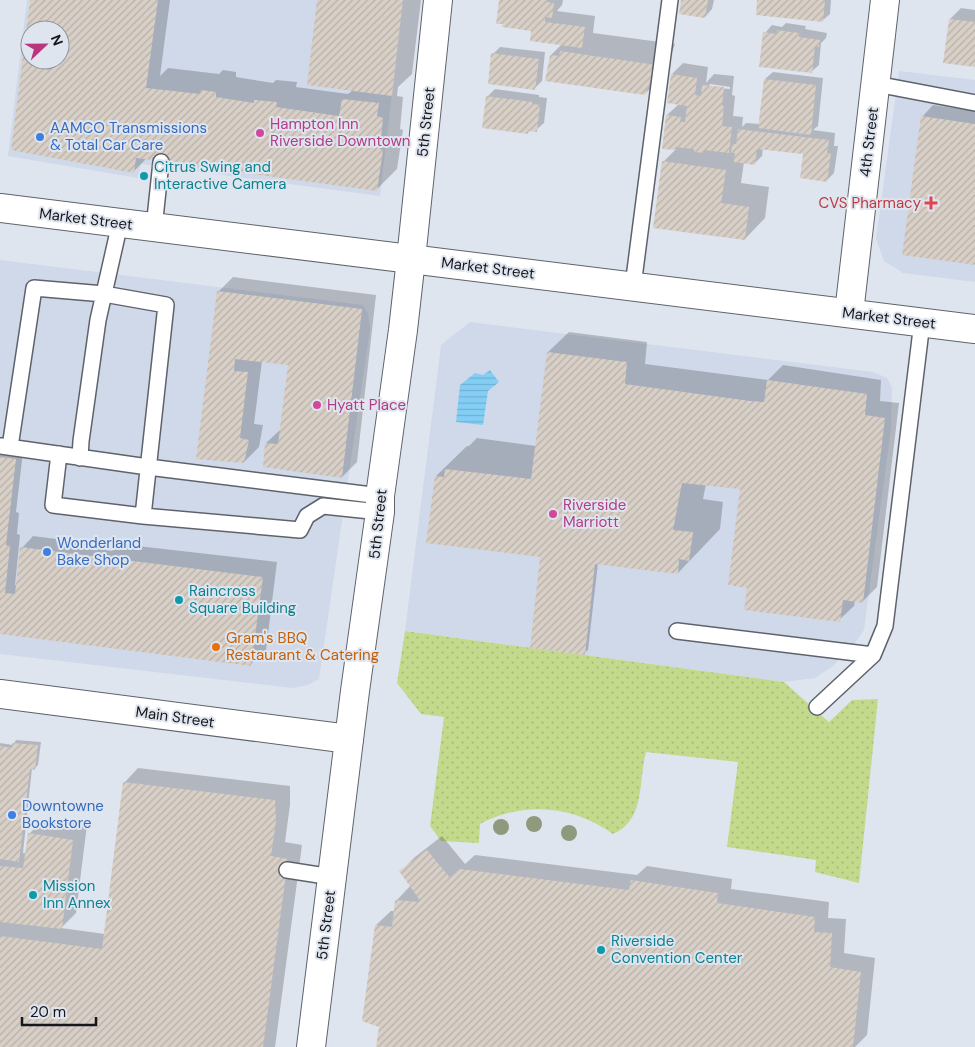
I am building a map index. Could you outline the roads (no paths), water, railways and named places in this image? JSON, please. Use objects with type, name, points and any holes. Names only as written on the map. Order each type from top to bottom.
[{"type":"street","name":"5th Street","points":[[311,1047],[349,739],[402,338],[438,0]]},
{"type":"street","name":"4th Street","points":[[849,313],[886,0]]},
{"type":"street","name":"Market Street","points":[[0,208],[975,329]]},
{"type":"street","name":"Main Street","points":[[0,694],[349,739]]},
{"type":"lane","points":[[633,286],[670,0]]},
{"type":"lane","points":[[876,84],[975,102]]},
{"type":"lane","points":[[154,228],[161,162]]},
{"type":"lane","points":[[80,458],[98,320],[120,223]]},
{"type":"lane","points":[[143,516],[148,468],[166,305],[104,294],[34,288],[5,446],[80,458],[148,468],[380,504]]},
{"type":"lane","points":[[817,707],[873,655],[885,626],[922,322]]},
{"type":"lane","points":[[59,454],[53,505],[143,516],[300,530],[307,516],[323,506],[380,504]]},
{"type":"lane","points":[[677,631],[873,655]]},
{"type":"lane","points":[[287,870],[332,877]]},
{"type":"water","points":[[490,370],[499,382],[488,391],[483,425],[456,422],[460,385],[475,373],[483,375]]},
{"type":"place","name":"Hampton Inn Riverside Downtown","points":[[260,133]]},
{"type":"place","name":"AAMCO Transmissions & Total Car Care","points":[[40,137]]},
{"type":"place","name":"Citrus Swing and Interactive Camera","points":[[144,176]]},
{"type":"place","name":"CVS Pharmacy","points":[[931,203]]},
{"type":"place","name":"Hyatt Place","points":[[317,405]]},
{"type":"place","name":"Riverside Marriott","points":[[553,514]]},
{"type":"place","name":"Wonderland Bake Shop","points":[[47,552]]},
{"type":"place","name":"Raincross Square Building","points":[[179,600]]},
{"type":"place","name":"Gram's BBQ Restaurant & Catering","points":[[216,647]]},
{"type":"place","name":"Downtowne Bookstore","points":[[12,815]]},
{"type":"place","name":"Mission Inn Annex","points":[[33,895]]},
{"type":"place","name":"Riverside Convention Center","points":[[601,950]]}]
